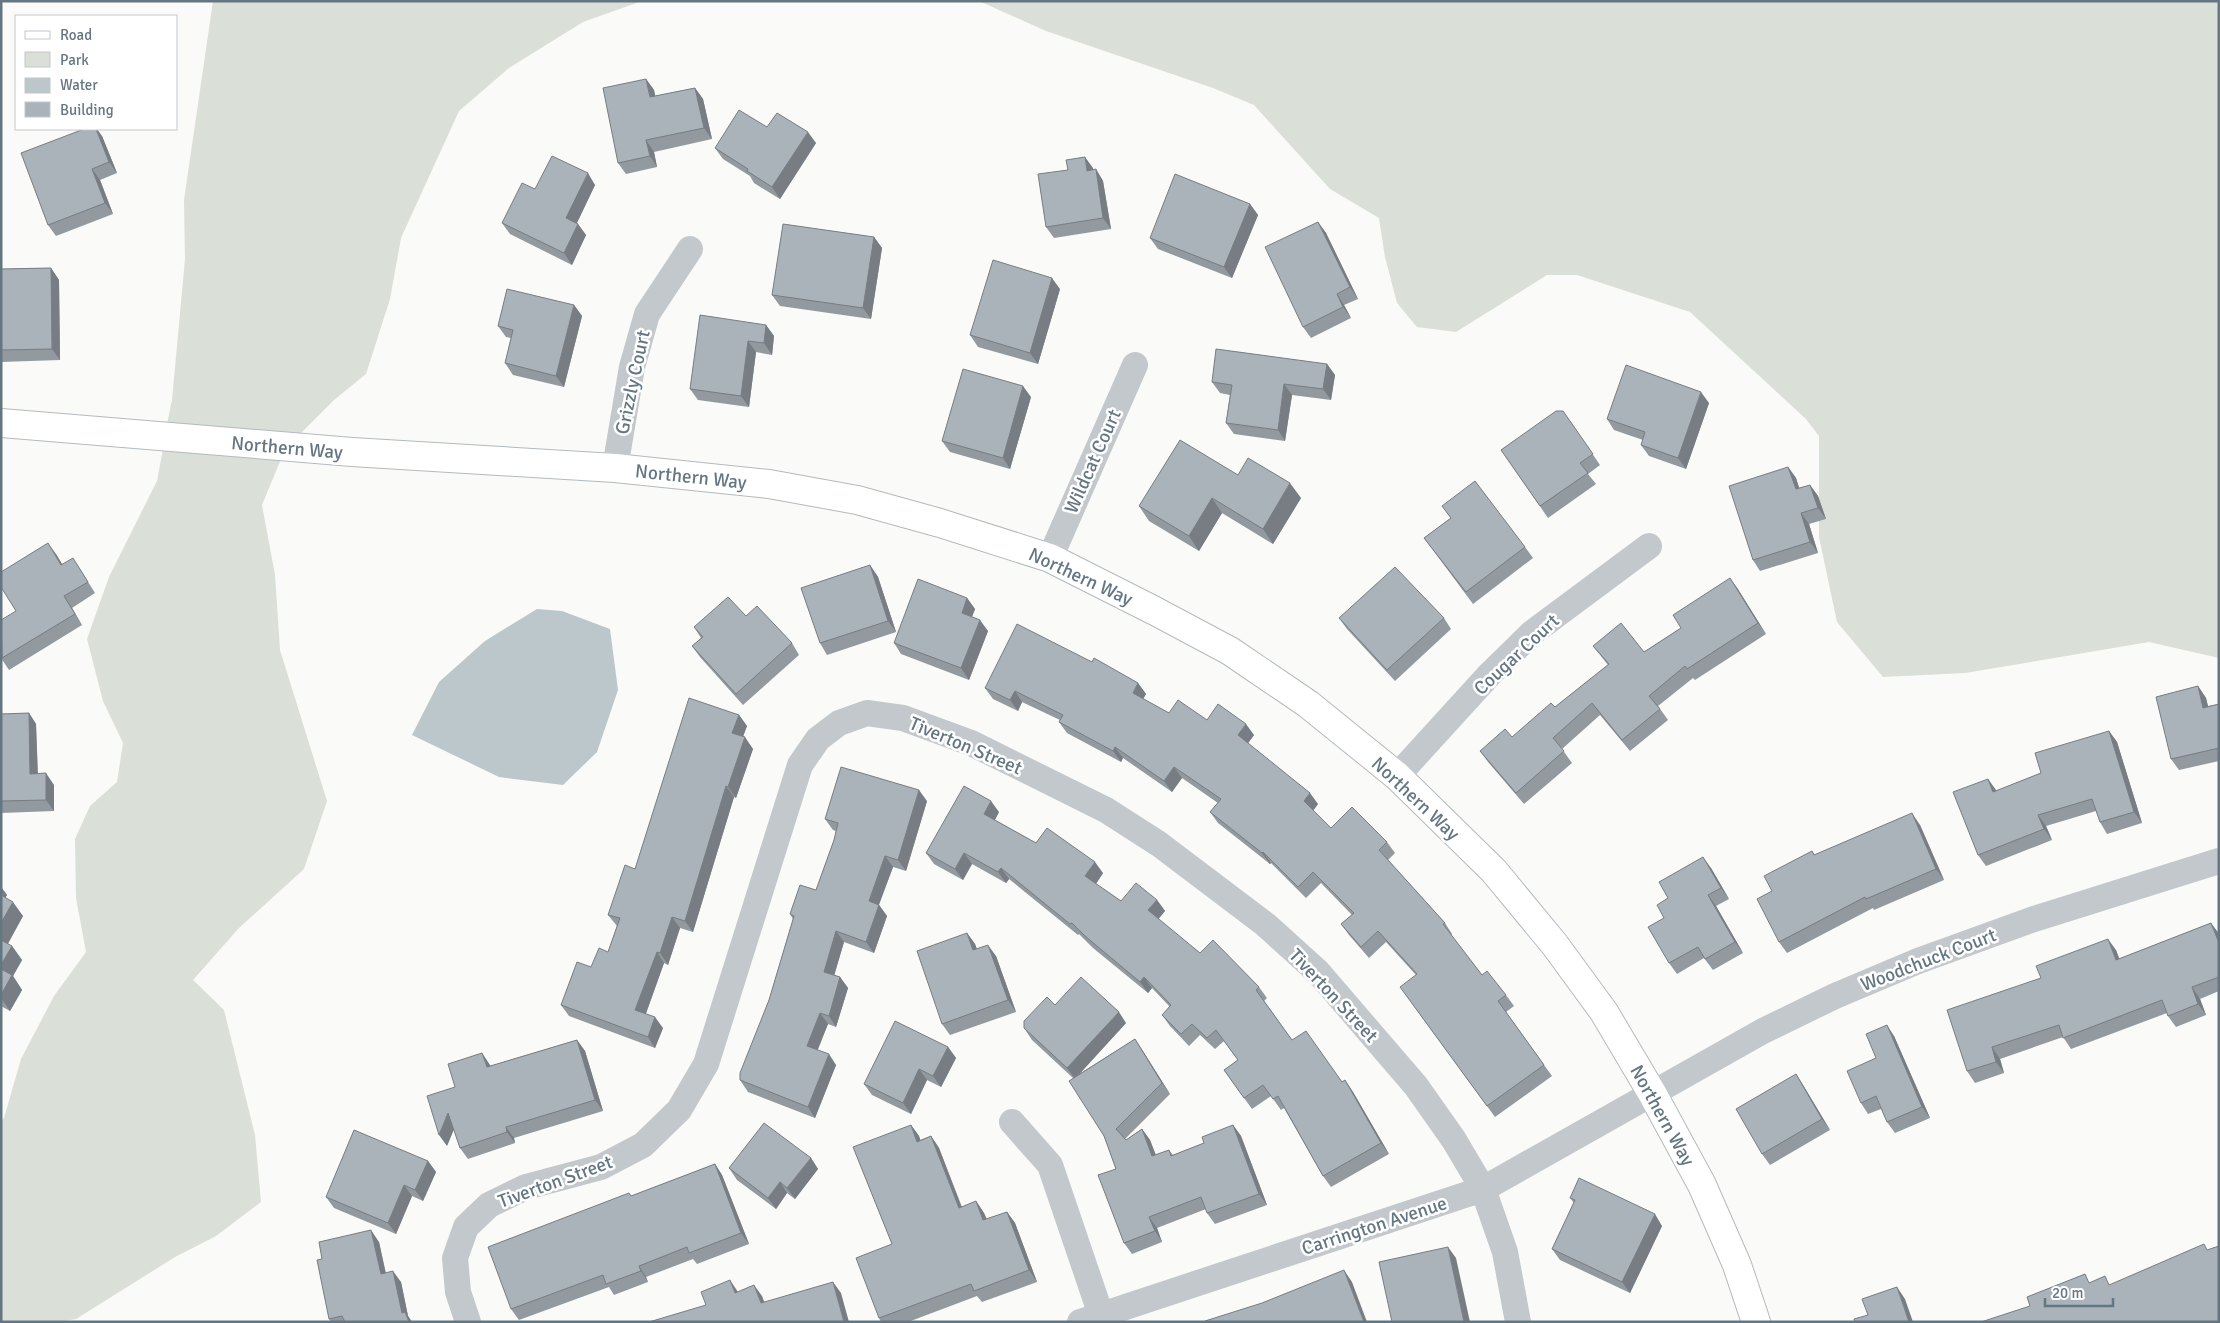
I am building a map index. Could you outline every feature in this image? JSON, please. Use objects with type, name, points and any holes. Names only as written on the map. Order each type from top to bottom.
[{"type":"street","name":"Grizzly Court","points":[[615,468],[632,367],[647,314],[690,248]]},
{"type":"street","name":"Wildcat Court","points":[[1050,558],[1135,364]]},
{"type":"street","name":"Northern Way","points":[[1,423],[299,448],[615,468],[770,484],[857,500],[940,523],[1050,558],[1230,651],[1308,704],[1396,776],[1494,871],[1555,945],[1604,1012],[1652,1093],[1702,1185],[1737,1265],[1756,1322]]},
{"type":"street","name":"Cougar Court","points":[[1396,776],[1490,675],[1532,634],[1649,546]]},
{"type":"street","name":"Tiverton Street","points":[[468,1322],[458,1292],[455,1258],[466,1228],[489,1205],[526,1187],[601,1167],[642,1145],[679,1110],[706,1064],[800,764],[818,739],[839,723],[867,713],[903,718],[971,743],[1106,810],[1158,844],[1266,925],[1318,972],[1416,1086],[1454,1140],[1483,1189],[1505,1252],[1518,1322]]},
{"type":"street","name":"Woodchuck Court","points":[[1652,1093],[1763,1031],[1836,996],[1918,961],[2034,918],[2219,862]]},
{"type":"street","name":"Carrington Avenue","points":[[1091,1318],[1483,1189],[1652,1093]]},
{"type":"street","points":[[1012,1122],[1050,1165],[1091,1318]]},
{"type":"green space","points":[[213,1],[642,1],[583,22],[509,68],[459,111],[401,238],[390,299],[366,374],[334,400],[299,435],[167,424],[172,400],[185,259],[184,200]]},
{"type":"green space","points":[[979,1],[2219,1],[2219,658],[2149,642],[1965,673],[1883,677],[1837,622],[1819,537],[1819,436],[1806,419],[1690,312],[1577,275],[1547,275],[1456,332],[1417,327],[1397,303],[1385,257],[1379,218],[1330,189],[1254,105],[1213,88],[1046,31]]},
{"type":"green space","points":[[163,449],[281,459],[262,505],[275,575],[280,650],[327,801],[304,869],[239,928],[193,980],[224,1010],[255,1135],[261,1202],[216,1236],[175,1257],[76,1319],[58,1322],[1,1322],[1,1120],[4,1118],[21,1059],[54,996],[86,952],[76,898],[75,839],[90,806],[117,782],[123,743],[103,701],[87,639],[109,577],[157,481]]},
{"type":"water","points":[[537,609],[562,611],[610,629],[618,690],[597,752],[563,785],[499,777],[412,735],[439,682],[485,641]]},
{"type":"building","points":[[646,79],[650,97],[695,88],[704,128],[646,140],[650,156],[618,163],[603,88]]},
{"type":"building","points":[[739,110],[767,127],[777,113],[808,132],[772,187],[715,148]]},
{"type":"building","points":[[81,130],[96,130],[109,162],[92,169],[105,203],[48,225],[21,153]]},
{"type":"building","points":[[552,156],[588,173],[566,218],[578,224],[564,253],[502,223],[522,183],[535,189]]},
{"type":"building","points":[[1085,157],[1087,171],[1096,169],[1103,218],[1046,227],[1038,174],[1068,170],[1066,160]]},
{"type":"building","points":[[1175,174],[1250,204],[1224,267],[1150,238]]},
{"type":"building","points":[[1318,222],[1350,287],[1337,294],[1343,307],[1303,327],[1265,247]]},
{"type":"building","points":[[783,224],[874,237],[863,308],[772,295]]},
{"type":"building","points":[[993,260],[1052,278],[1030,353],[970,335]]},
{"type":"building","points":[[51,268],[52,349],[1,350],[1,269]]},
{"type":"building","points":[[507,289],[574,305],[556,376],[505,363],[513,330],[498,326]]},
{"type":"building","points":[[700,315],[766,325],[764,343],[748,341],[741,396],[690,389]]},
{"type":"building","points":[[1216,349],[1327,364],[1323,389],[1284,384],[1278,430],[1226,423],[1232,385],[1212,382]]},
{"type":"building","points":[[1626,365],[1701,392],[1678,458],[1641,445],[1645,432],[1607,419]]},
{"type":"building","points":[[963,369],[1023,386],[1003,458],[942,441]]},
{"type":"building","points":[[1556,411],[1563,411],[1593,454],[1580,463],[1588,473],[1540,506],[1501,450]]},
{"type":"building","points":[[1180,440],[1238,475],[1248,458],[1290,483],[1263,529],[1212,498],[1189,536],[1139,506]]},
{"type":"building","points":[[1788,467],[1796,489],[1810,485],[1818,508],[1801,513],[1810,542],[1753,560],[1729,486]]},
{"type":"building","points":[[1475,481],[1525,547],[1466,592],[1424,538],[1451,518],[1442,506]]},
{"type":"building","points":[[48,543],[61,565],[73,558],[88,582],[64,596],[75,614],[2,658],[1,620],[16,611],[1,587],[1,572]]},
{"type":"building","points":[[870,565],[888,621],[820,643],[801,588]]},
{"type":"building","points":[[1395,567],[1444,618],[1387,670],[1339,618]]},
{"type":"building","points":[[1730,578],[1758,623],[1687,669],[1685,666],[1649,696],[1660,709],[1622,740],[1592,703],[1553,738],[1564,751],[1516,793],[1480,751],[1505,729],[1512,737],[1551,703],[1555,707],[1609,664],[1593,646],[1621,623],[1644,652],[1681,628],[1673,615]]},
{"type":"building","points":[[918,579],[967,598],[962,613],[980,620],[961,668],[894,643]]},
{"type":"building","points":[[728,597],[746,616],[757,606],[792,643],[736,694],[692,646],[703,637],[694,627]]},
{"type":"building","points":[[1017,624],[1092,662],[1094,658],[1138,683],[1133,693],[1169,713],[1178,700],[1207,720],[1218,704],[1246,724],[1238,735],[1310,793],[1304,801],[1331,828],[1352,807],[1387,842],[1379,850],[1445,923],[1443,924],[1482,975],[1487,971],[1506,995],[1498,1001],[1544,1065],[1487,1106],[1400,987],[1417,974],[1378,931],[1361,947],[1341,924],[1354,913],[1313,872],[1298,887],[1263,852],[1210,812],[1221,799],[1174,767],[1164,781],[1115,747],[1113,751],[1059,722],[1063,715],[1015,691],[1010,700],[985,688]]},
{"type":"building","points":[[2198,686],[2203,708],[2219,704],[2219,748],[2171,759],[2156,697]]},
{"type":"building","points":[[689,698],[739,715],[732,733],[745,737],[728,787],[726,786],[685,921],[672,917],[660,953],[657,952],[635,1010],[655,1017],[648,1037],[561,1005],[577,962],[591,967],[599,948],[608,952],[620,918],[608,915],[625,865],[635,869]]},
{"type":"building","points":[[29,713],[30,774],[46,773],[46,800],[1,801],[1,714]]},
{"type":"building","points":[[2109,731],[2134,812],[2100,822],[2092,799],[2038,815],[2044,829],[1978,855],[1953,792],[1988,779],[1993,792],[2041,773],[2035,753]]},
{"type":"building","points":[[841,767],[919,790],[898,860],[885,856],[869,901],[879,905],[866,942],[836,931],[824,972],[840,977],[829,1016],[820,1013],[807,1046],[829,1054],[808,1107],[740,1080],[740,1073],[769,1000],[794,916],[790,914],[800,885],[816,890],[834,840],[838,823],[825,819]]},
{"type":"building","points":[[964,786],[991,801],[984,814],[1036,843],[1047,828],[1095,862],[1085,876],[1121,901],[1136,883],[1157,900],[1148,910],[1200,953],[1213,940],[1259,987],[1256,990],[1292,1040],[1306,1031],[1342,1082],[1345,1080],[1381,1143],[1323,1176],[1278,1096],[1273,1099],[1263,1085],[1244,1098],[1224,1070],[1238,1060],[1216,1030],[1207,1038],[1192,1024],[1181,1034],[1162,1015],[1171,1005],[1144,977],[1140,982],[1072,923],[1070,924],[1001,868],[998,872],[964,853],[955,869],[926,853]]},
{"type":"building","points":[[1912,813],[1936,869],[1866,899],[1865,897],[1779,942],[1757,899],[1772,891],[1764,876],[1812,851],[1814,855]]},
{"type":"building","points":[[1703,857],[1721,888],[1708,895],[1735,942],[1705,959],[1698,947],[1669,963],[1648,927],[1664,918],[1657,905],[1668,898],[1659,882]]},
{"type":"building","points":[[1,895],[13,902],[1,923]]},
{"type":"building","points":[[2211,923],[2219,943],[2219,977],[2192,987],[2198,1004],[2168,1016],[2162,1000],[2063,1038],[2059,1025],[1992,1047],[1996,1062],[1967,1071],[1947,1010],[2041,978],[2036,966],[2108,939],[2116,960]]},
{"type":"building","points":[[967,933],[973,950],[988,945],[1008,1000],[942,1024],[917,951]]},
{"type":"building","points":[[1,940],[12,946],[1,965]]},
{"type":"building","points":[[1,969],[12,975],[1,995]]},
{"type":"building","points":[[1081,977],[1119,1012],[1067,1068],[1024,1028],[1024,1021],[1047,997],[1055,1005]]},
{"type":"building","points":[[895,1021],[948,1047],[933,1076],[919,1069],[903,1103],[864,1084]]},
{"type":"building","points":[[1887,1025],[1922,1107],[1887,1122],[1876,1096],[1861,1103],[1847,1071],[1876,1058],[1866,1034]]},
{"type":"building","points":[[1135,1039],[1162,1083],[1116,1129],[1126,1140],[1142,1129],[1152,1156],[1169,1150],[1171,1156],[1204,1143],[1202,1137],[1233,1125],[1259,1194],[1207,1213],[1201,1197],[1149,1217],[1155,1231],[1124,1243],[1098,1175],[1116,1169],[1104,1136],[1069,1081]]},
{"type":"building","points":[[577,1040],[595,1100],[506,1127],[507,1132],[460,1148],[448,1113],[439,1135],[427,1096],[455,1087],[448,1064],[482,1053],[487,1067]]},
{"type":"building","points":[[1796,1074],[1822,1119],[1762,1154],[1736,1109]]},
{"type":"building","points":[[764,1123],[811,1158],[787,1188],[780,1182],[768,1198],[729,1168]]},
{"type":"building","points":[[911,1125],[917,1142],[931,1136],[959,1208],[976,1201],[983,1220],[1007,1212],[1029,1270],[974,1291],[971,1284],[879,1318],[856,1258],[892,1244],[853,1147]]},
{"type":"building","points":[[354,1130],[428,1161],[415,1190],[404,1185],[388,1223],[326,1197]]},
{"type":"building","points":[[715,1164],[741,1233],[689,1253],[687,1247],[639,1266],[641,1271],[606,1284],[603,1275],[511,1309],[488,1247],[629,1193],[631,1196]]},
{"type":"building","points":[[1579,1178],[1655,1214],[1622,1282],[1552,1249],[1575,1200],[1570,1198]]},
{"type":"building","points":[[371,1230],[381,1274],[393,1271],[402,1313],[405,1312],[409,1322],[345,1322],[342,1316],[329,1319],[317,1260],[322,1259],[319,1242]]},
{"type":"building","points":[[2204,1244],[2207,1250],[2219,1246],[2219,1321],[1981,1322],[2030,1306],[2027,1297],[2085,1274],[2089,1283],[2105,1276],[2109,1285]]},
{"type":"building","points":[[1448,1247],[1464,1322],[1392,1322],[1379,1262]]},
{"type":"building","points":[[1344,1270],[1364,1322],[1205,1321],[1262,1303]]},
{"type":"building","points":[[730,1280],[735,1293],[754,1285],[761,1303],[833,1282],[844,1322],[649,1322],[706,1305],[701,1292]]},
{"type":"building","points":[[1897,1287],[1909,1322],[1855,1322],[1854,1319],[1868,1315],[1862,1299]]}]
